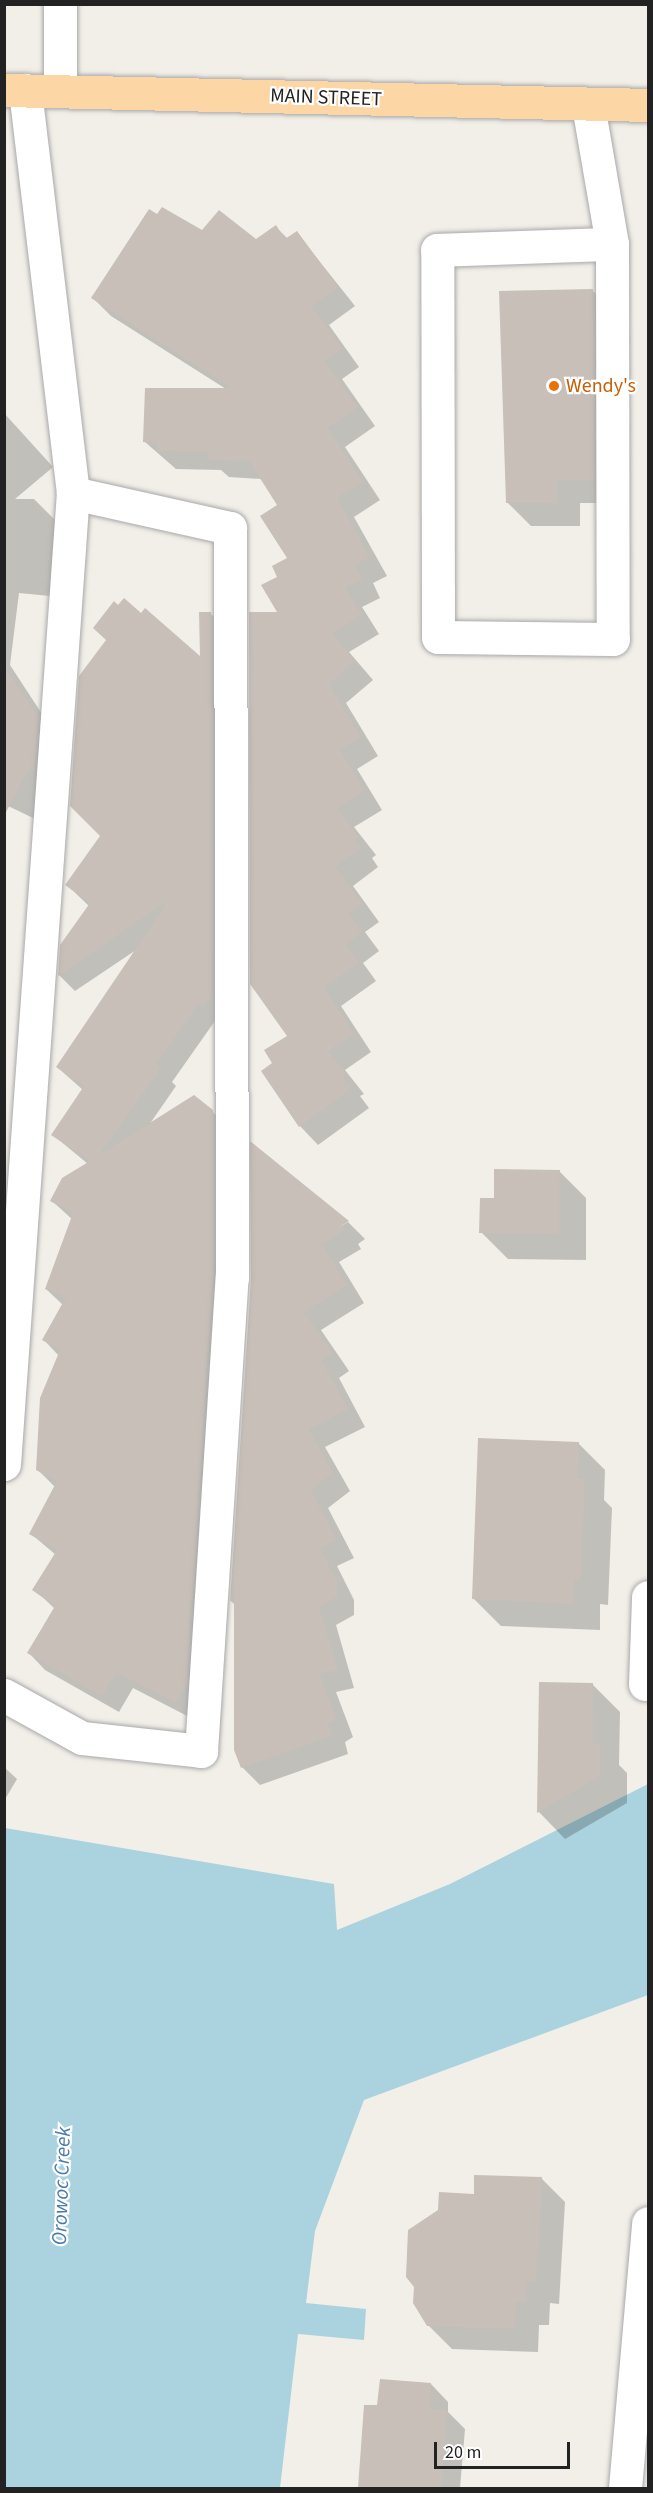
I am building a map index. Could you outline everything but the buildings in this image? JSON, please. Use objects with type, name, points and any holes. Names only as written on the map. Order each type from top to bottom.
[{"type":"main road","name":"MAIN STREET","points":[[15,90],[648,105]]},
{"type":"street","points":[[60,4],[60,91]]},
{"type":"street","points":[[4,1464],[73,493],[15,90]]},
{"type":"street","points":[[588,105],[612,244],[613,639],[438,637],[437,250],[612,244]]},
{"type":"street","points":[[4,1695],[82,1738],[201,1751],[232,1278],[230,528],[73,493]]},
{"type":"street","points":[[645,1684],[648,1598]]},
{"type":"street","points":[[625,2488],[648,2223]]},
{"type":"water","name":"Orowoc Creek","points":[[648,1784],[648,1995],[364,2100],[315,2231],[306,2303],[366,2309],[364,2340],[298,2334],[280,2488],[5,2488],[5,1828],[334,1884],[337,1930],[450,1884]]},
{"type":"place","name":"Wendy's","points":[[554,386]]}]
